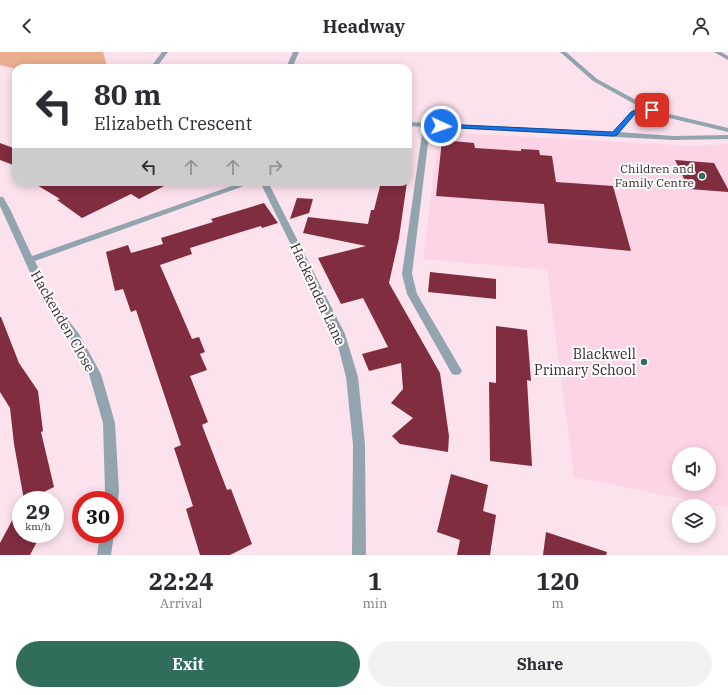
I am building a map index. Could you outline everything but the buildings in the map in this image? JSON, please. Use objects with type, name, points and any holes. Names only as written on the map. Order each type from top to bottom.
[{"type":"street","points":[[157,64],[165,52]]},
{"type":"street","points":[[291,64],[296,52]]},
{"type":"street","points":[[563,52],[595,80],[645,107],[663,115],[728,130]]},
{"type":"street","points":[[717,52],[728,58]]},
{"type":"street","points":[[614,134],[633,113],[645,107]]},
{"type":"street","points":[[412,124],[673,138],[728,137]]},
{"type":"street","points":[[427,125],[407,274],[412,294],[456,371]]},
{"type":"street","name":"Hackenden Close","points":[[29,260],[239,186]]},
{"type":"street","name":"Hackenden Lane","points":[[266,186],[340,334],[352,377],[359,445],[359,555]]},
{"type":"street","name":"Hackenden Close","points":[[0,199],[48,300],[76,337],[94,374],[109,423],[112,491]]},
{"type":"street","points":[[104,555],[106,543]]},
{"type":"shaded area","points":[[0,52],[103,52],[106,64],[12,64],[12,68],[0,65]]},
{"type":"shaded area","name":"Blackwell Primary School","points":[[439,132],[693,146],[728,144],[728,508],[716,506],[716,499],[683,499],[574,477],[547,270],[423,259]]},
{"type":"place","name":"Children and Family Centre","points":[[702,176]]},
{"type":"place","name":"Blackwell Primary School","points":[[644,362]]},
{"type":"route","points":[[441,126],[614,134],[633,113],[645,107],[652,110]]}]
